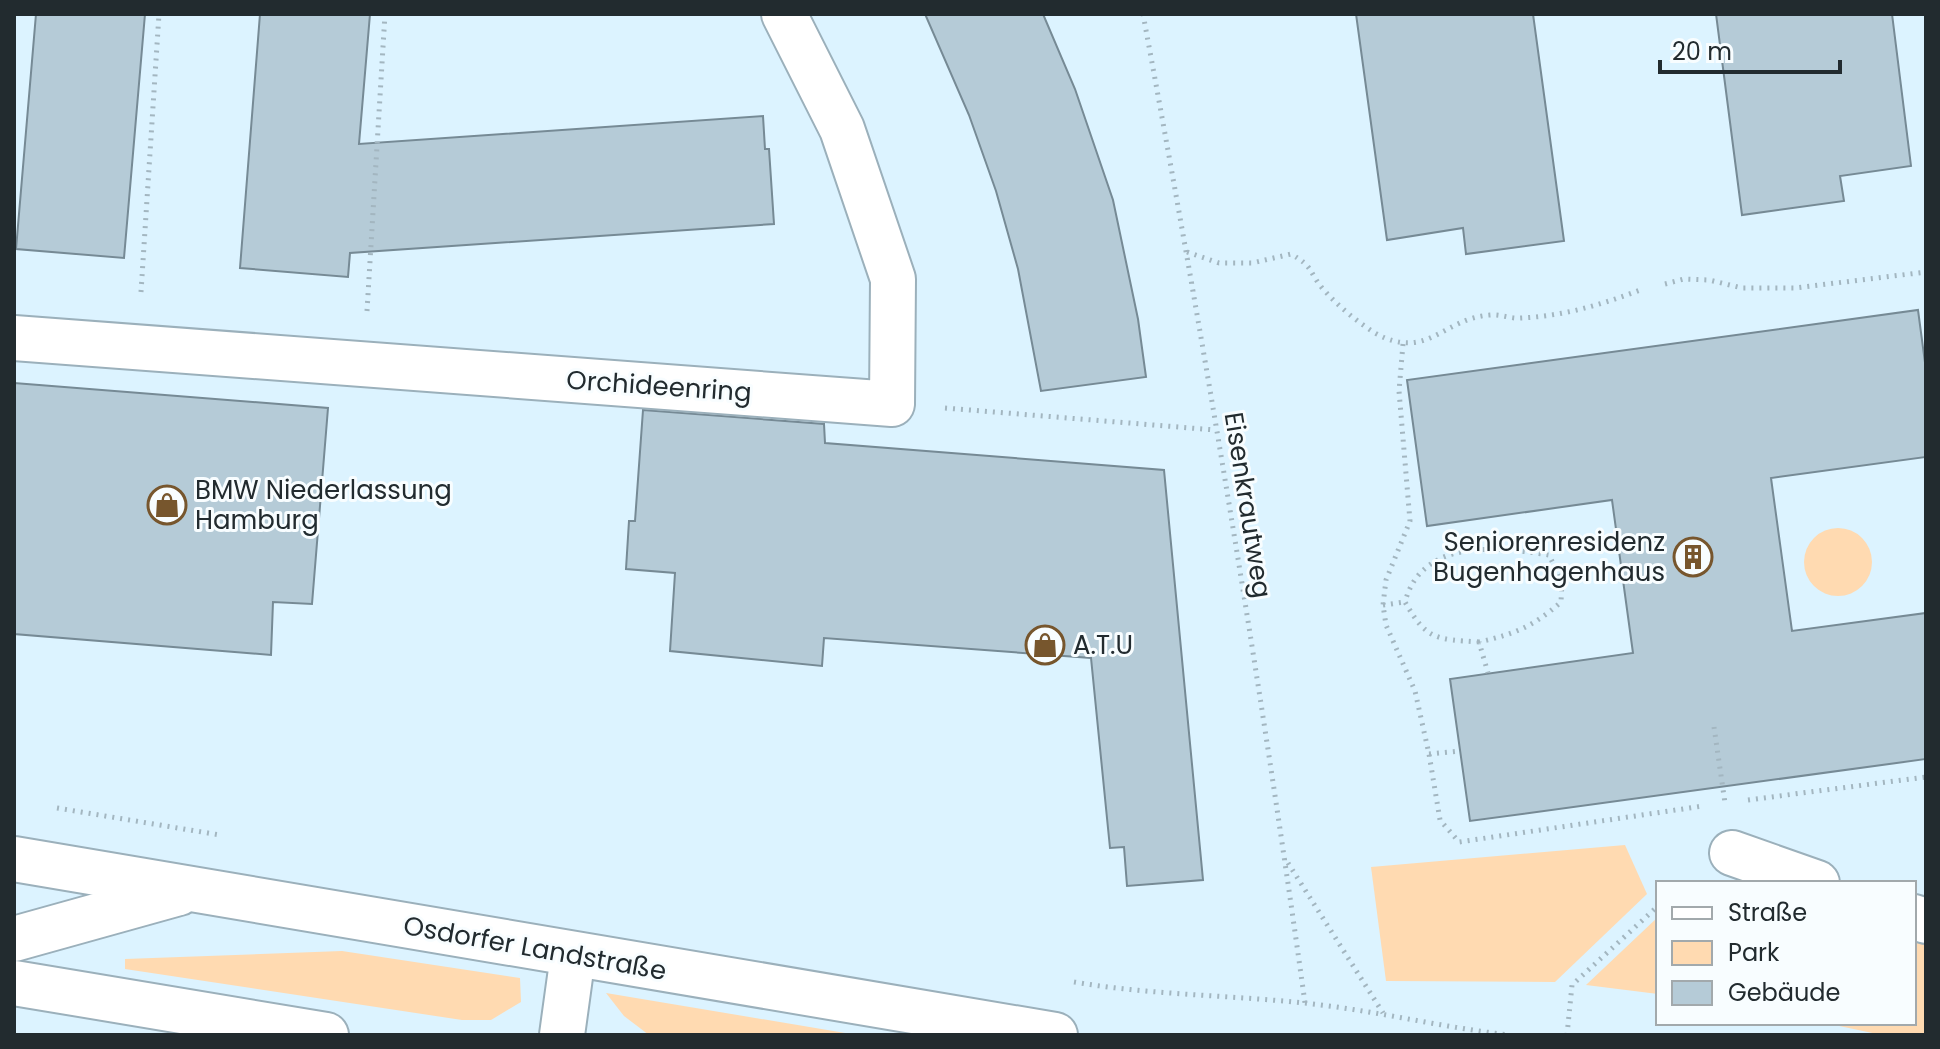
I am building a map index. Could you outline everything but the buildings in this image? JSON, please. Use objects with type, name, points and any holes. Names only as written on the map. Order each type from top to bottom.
[{"type":"main road","points":[[784,14],[842,129],[893,279],[892,404]]},
{"type":"main road","name":"Orchideenring","points":[[14,338],[892,404]]},
{"type":"main road","points":[[1732,853],[1811,881]]},
{"type":"main road","name":"Osdorfer Landstraße","points":[[14,859],[1055,1035]]},
{"type":"main road","points":[[14,939],[189,890]]},
{"type":"main road","points":[[562,1035],[573,955]]},
{"type":"main road","points":[[14,983],[326,1035]]},
{"type":"path","points":[[137,347],[159,14]]},
{"type":"path","points":[[364,364],[385,14]]},
{"type":"path","name":"Eisenkrautweg","points":[[1143,14],[1187,252],[1285,859],[1305,1003],[1383,1013]]},
{"type":"path","points":[[1187,252],[1219,263],[1252,263],[1291,254],[1307,263],[1321,287],[1344,311],[1377,334],[1403,344],[1429,341],[1464,320],[1493,315],[1515,319],[1552,317],[1599,306],[1640,290]]},
{"type":"path","points":[[1665,284],[1684,279],[1709,280],[1742,288],[1795,288],[1926,272]]},
{"type":"path","points":[[1403,344],[1399,391],[1410,521],[1386,580],[1383,605],[1386,625],[1415,691],[1440,820],[1459,842],[1926,777]]},
{"type":"path","points":[[892,404],[1215,430]]},
{"type":"path","points":[[1479,549],[1509,549],[1549,555],[1562,582],[1561,602],[1540,620],[1514,634],[1479,642],[1443,639],[1419,627],[1405,602],[1419,572],[1442,556],[1479,549]]},
{"type":"path","points":[[1383,605],[1405,602]]},
{"type":"path","points":[[1479,642],[1488,673]]},
{"type":"path","points":[[1714,727],[1732,853]]},
{"type":"path","points":[[1429,754],[1460,751]]},
{"type":"path","points":[[1285,859],[1383,1013],[1459,1029],[1509,1035]]},
{"type":"path","points":[[1567,1035],[1572,985],[1656,908]]},
{"type":"green space","points":[[1845,528],[1866,543],[1872,562],[1870,575],[1862,586],[1845,596],[1831,596],[1814,586],[1806,575],[1804,555],[1814,538],[1825,530]]},
{"type":"green space","points":[[1625,845],[1647,894],[1555,982],[1386,981],[1371,867]]},
{"type":"green space","points":[[1656,919],[1656,994],[1586,985]]},
{"type":"green space","points":[[1916,940],[1926,943],[1926,1035],[1882,1035],[1834,1025],[1916,1025]]},
{"type":"green space","points":[[342,951],[520,978],[521,1002],[491,1020],[462,1020],[125,969],[125,959]]},
{"type":"green space","points":[[606,993],[857,1035],[649,1035],[624,1016]]},
{"type":"place","name":"BMW Niederlassung Hamburg","points":[[167,505]]},
{"type":"place","name":"Seniorenresidenz Bugenhagenhaus","points":[[1693,557]]},
{"type":"place","name":"A.T.U","points":[[1045,645]]}]
